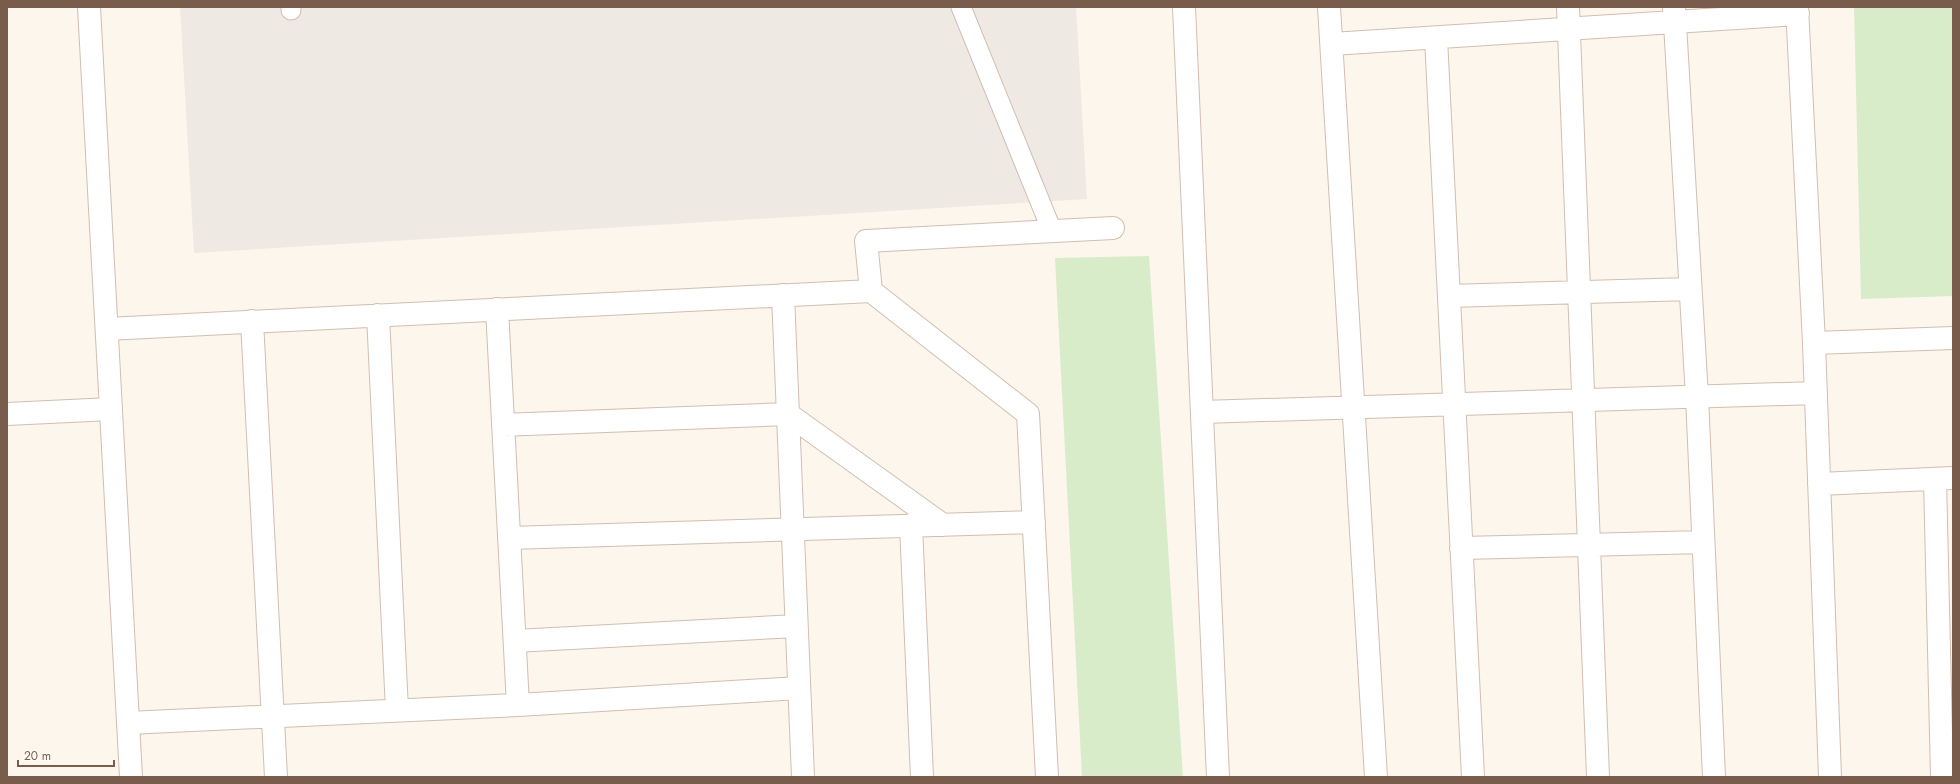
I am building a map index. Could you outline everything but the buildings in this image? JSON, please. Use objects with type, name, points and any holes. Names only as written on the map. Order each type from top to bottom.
[{"type":"street","points":[[89,7],[131,777]]},
{"type":"street","points":[[1184,7],[1218,777]]},
{"type":"street","points":[[1329,7],[1376,777]]},
{"type":"street","points":[[1568,7],[1598,777]]},
{"type":"street","points":[[1332,44],[1570,29],[1674,14],[1797,11],[1814,343],[1830,777]]},
{"type":"street","points":[[1674,14],[1697,397],[1714,777]]},
{"type":"street","points":[[1436,38],[1472,777]]},
{"type":"street","points":[[871,291],[866,241],[1113,228]]},
{"type":"street","points":[[1449,296],[1690,289]]},
{"type":"street","points":[[107,328],[871,291],[1028,414],[1047,777]]},
{"type":"street","points":[[783,295],[803,777]]},
{"type":"street","points":[[497,309],[518,705]]},
{"type":"street","points":[[378,315],[397,710]]},
{"type":"street","points":[[252,321],[276,777]]},
{"type":"street","points":[[1814,343],[1953,338]]},
{"type":"street","points":[[1202,412],[1816,393]]},
{"type":"street","points":[[7,414],[111,409]]},
{"type":"street","points":[[503,425],[788,414],[943,525]]},
{"type":"street","points":[[1819,484],[1944,478],[1944,777],[1953,777]]},
{"type":"street","points":[[509,538],[1034,522]]},
{"type":"street","points":[[911,525],[922,777]]},
{"type":"street","points":[[1461,548],[1703,542]]},
{"type":"street","points":[[515,641],[796,626]]},
{"type":"street","points":[[128,723],[518,705],[799,688]]},
{"type":"lane","points":[[961,7],[1052,231]]},
{"type":"shaded area","points":[[180,7],[1076,7],[1087,199],[194,253]]},
{"type":"green space","points":[[1854,7],[1953,7],[1953,296],[1861,299]]},
{"type":"green space","points":[[1149,256],[1183,777],[1082,777],[1055,258]]}]
